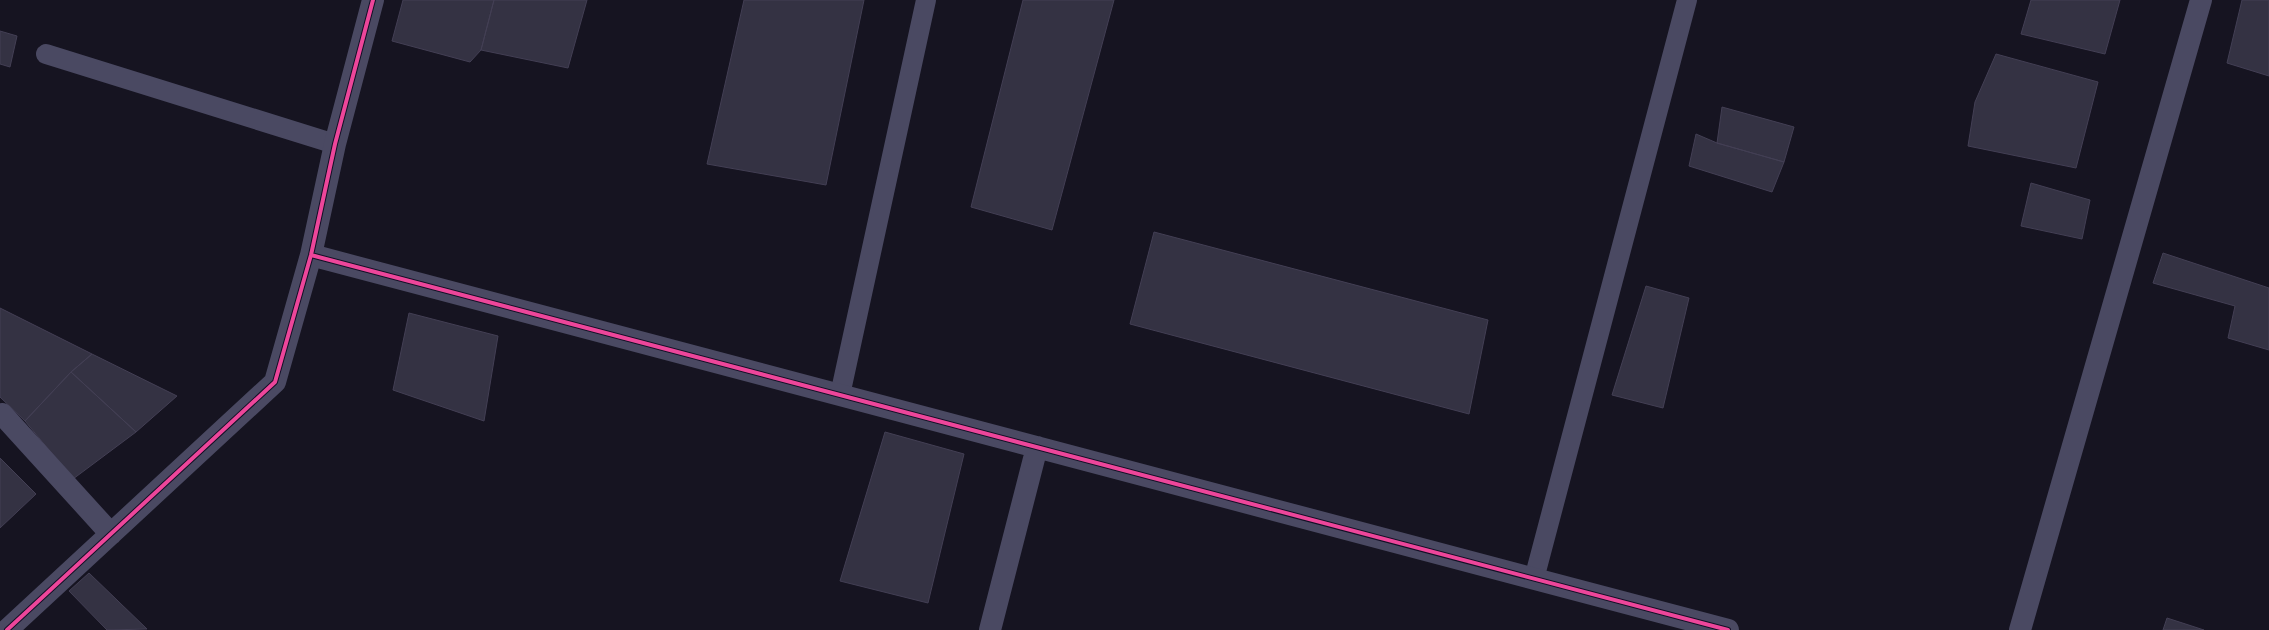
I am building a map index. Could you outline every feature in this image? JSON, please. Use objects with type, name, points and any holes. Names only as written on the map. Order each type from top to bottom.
[{"type":"street","points":[[7,630],[275,382],[311,255],[335,144],[373,0]]},
{"type":"street","points":[[2020,630],[2201,0]]},
{"type":"street","points":[[311,255],[1728,630]]},
{"type":"street","points":[[2,414],[111,534]]},
{"type":"street","points":[[990,630],[1037,447]]},
{"type":"lane","points":[[840,395],[926,0]]},
{"type":"lane","points":[[1534,579],[1687,0]]},
{"type":"lane","points":[[46,54],[335,144]]},
{"type":"building","points":[[403,0],[494,0],[481,50],[470,62],[392,41]]},
{"type":"building","points":[[494,0],[587,0],[568,68],[481,50]]},
{"type":"building","points":[[744,0],[864,0],[826,185],[707,164]]},
{"type":"building","points":[[1023,0],[1114,0],[1052,230],[971,207]]},
{"type":"building","points":[[2031,0],[2120,0],[2105,54],[2021,34]]},
{"type":"building","points":[[2242,0],[2269,0],[2269,76],[2227,63]]},
{"type":"building","points":[[0,31],[17,36],[10,67],[0,64]]},
{"type":"building","points":[[1996,54],[2098,82],[2076,168],[1968,146],[1975,102]]},
{"type":"building","points":[[1722,107],[1794,127],[1784,162],[1717,143]]},
{"type":"building","points":[[1696,134],[1717,143],[1784,162],[1772,192],[1689,166]]},
{"type":"building","points":[[2031,183],[2090,200],[2082,239],[2021,226]]},
{"type":"building","points":[[1154,232],[1488,320],[1469,414],[1130,324]]},
{"type":"building","points":[[2163,253],[2269,288],[2269,350],[2228,338],[2235,306],[2153,283]]},
{"type":"building","points":[[1646,286],[1689,298],[1663,408],[1612,395]]},
{"type":"building","points":[[0,308],[92,354],[71,372],[25,421],[0,397]]},
{"type":"building","points":[[409,313],[498,336],[484,421],[393,390]]},
{"type":"building","points":[[92,354],[177,396],[136,432],[71,372]]},
{"type":"building","points":[[71,372],[136,432],[73,479],[25,421]]},
{"type":"building","points":[[885,432],[964,454],[928,603],[840,581]]},
{"type":"building","points":[[0,458],[36,494],[0,528]]},
{"type":"building","points":[[89,573],[147,629],[107,630],[69,591]]},
{"type":"building","points":[[2167,618],[2204,630],[2163,630]]},
{"type":"cycle path","points":[[7,630],[275,382],[311,255],[335,144],[373,0]]},
{"type":"cycle path","points":[[311,255],[1728,630]]}]
